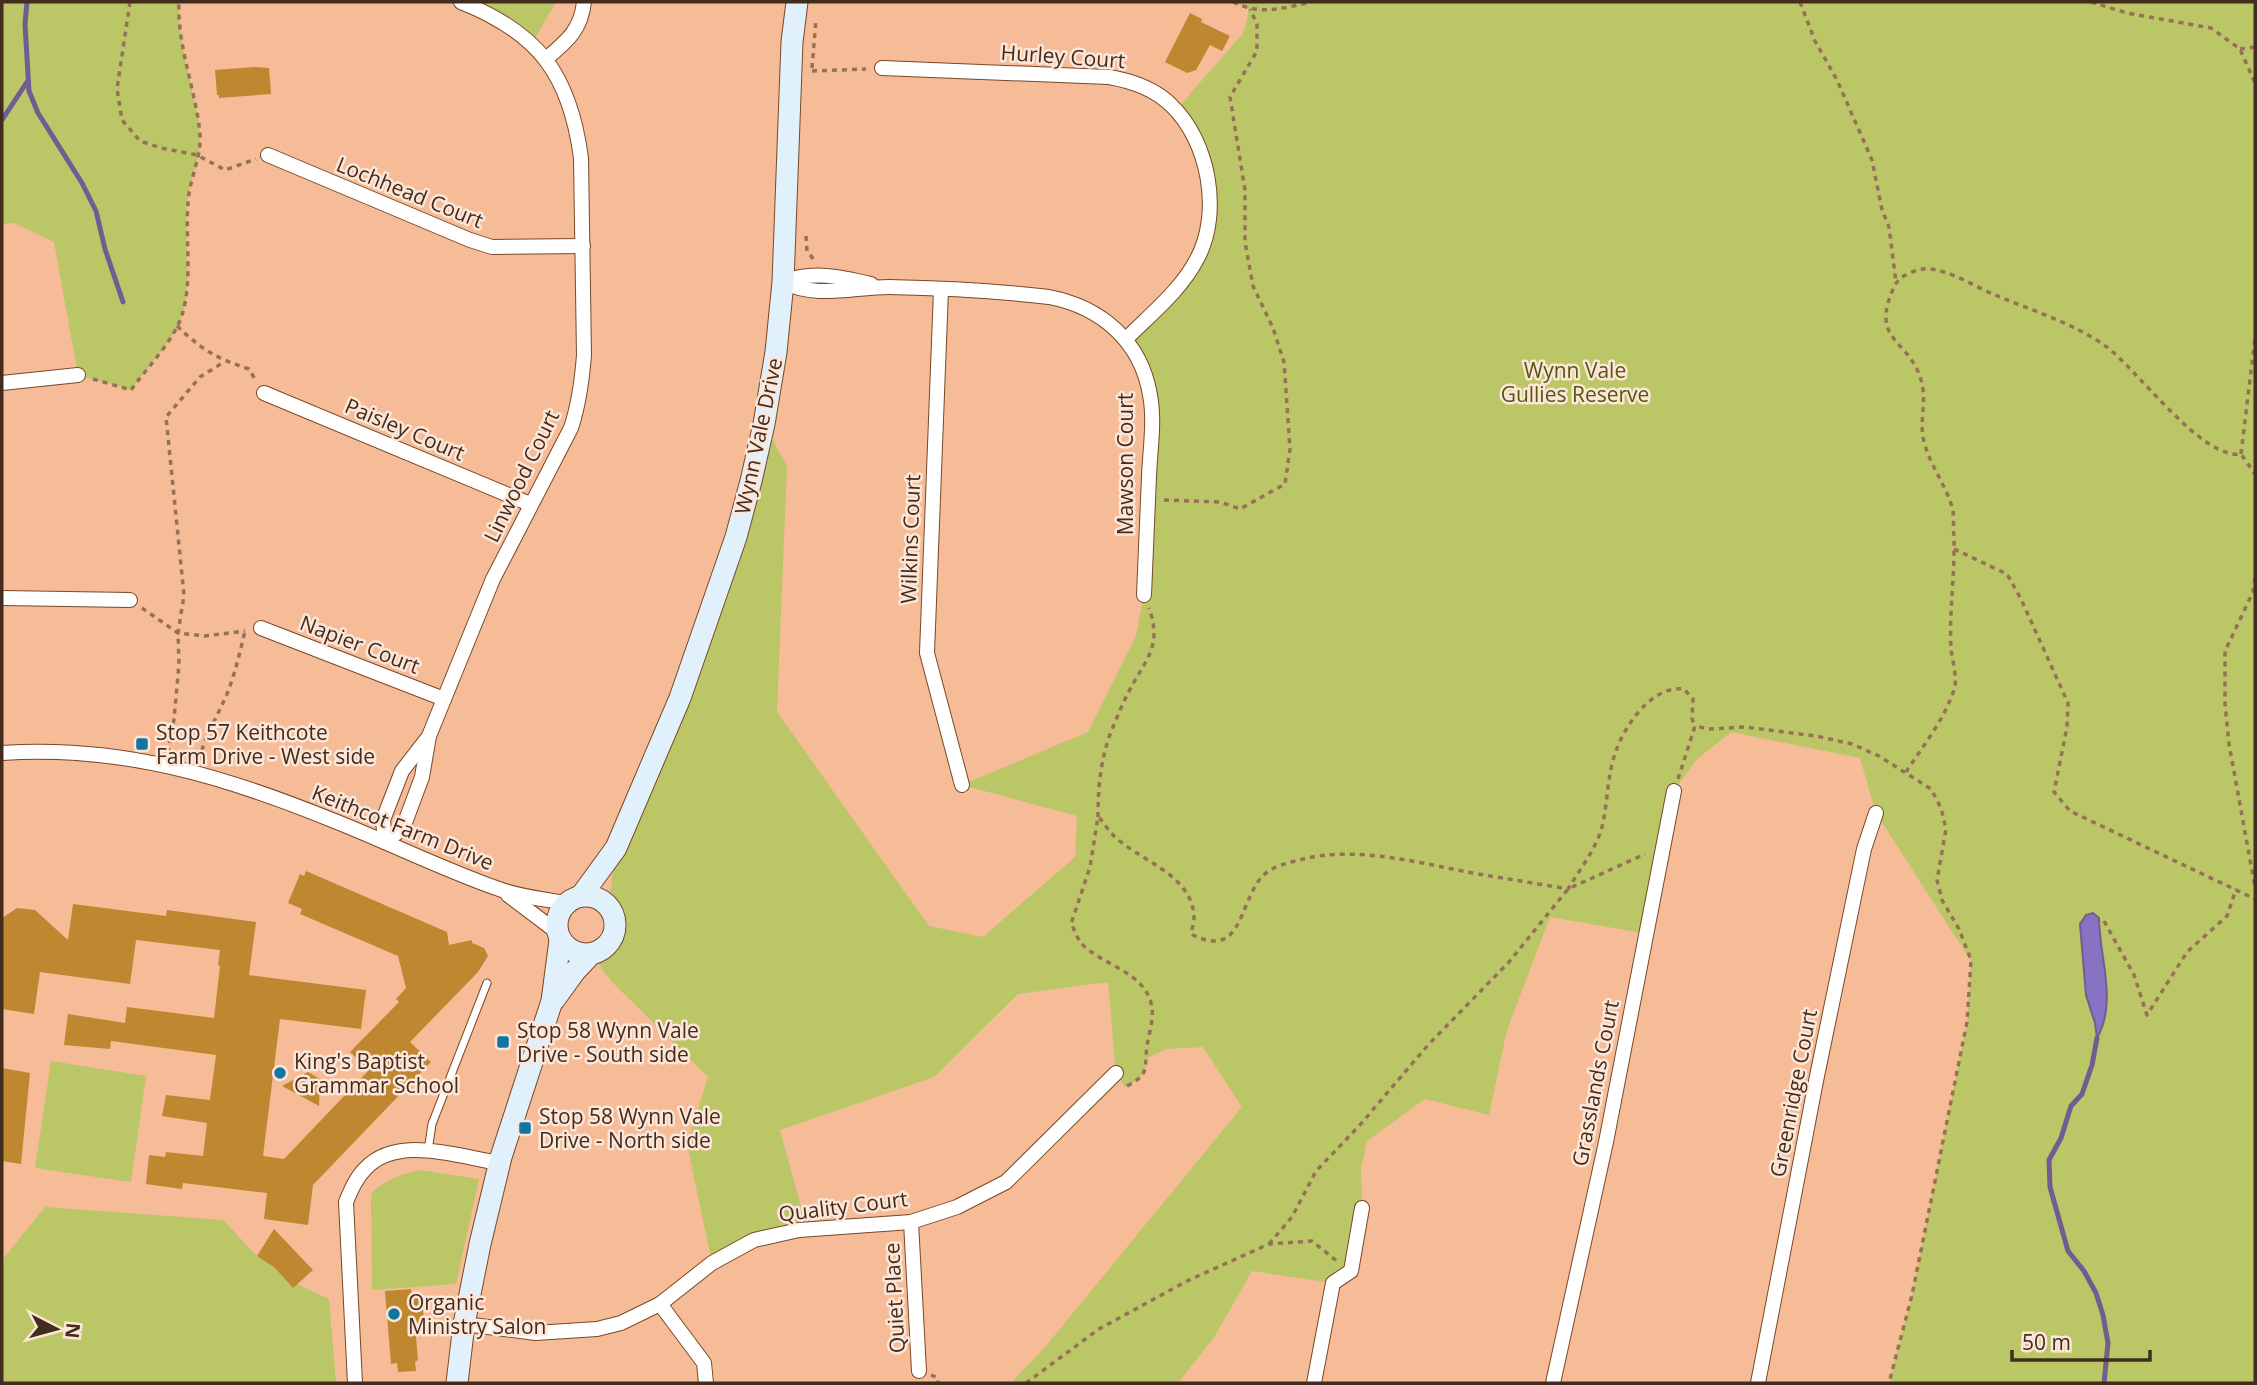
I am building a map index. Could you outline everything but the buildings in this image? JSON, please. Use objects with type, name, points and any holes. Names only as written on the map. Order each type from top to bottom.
[{"type":"main road","name":"Wynn Vale Drive","points":[[611,911],[611,881],[616,848],[680,698],[736,537],[764,424],[776,352],[783,282],[797,2]]},
{"type":"main road","name":"Wynn Vale Drive","points":[[574,900],[616,848]]},
{"type":"main road","points":[[457,1383],[464,1324],[500,1163],[552,1001],[559,936],[558,916],[574,900],[598,899],[611,911],[614,934],[605,947],[591,954],[575,971],[552,1001]]},
{"type":"main road","points":[[559,936],[573,952],[591,954]]},
{"type":"street","name":"Linwood Court","points":[[385,842],[403,828],[422,777],[429,736],[494,576],[561,448],[578,405],[584,355],[581,158],[578,131],[570,105],[547,58],[512,28],[486,12],[461,2]]},
{"type":"street","points":[[547,58],[571,39],[583,15],[584,2]]},
{"type":"street","name":"Hurley Court","points":[[882,68],[1129,80],[1145,87],[1171,105],[1184,119],[1202,157],[1209,197],[1206,237],[1197,260],[1177,288],[1126,339]]},
{"type":"street","name":"Lochhead Court","points":[[268,155],[492,247],[583,246]]},
{"type":"street","name":"Mawson Court","points":[[783,282],[801,275],[844,277],[886,287]]},
{"type":"street","name":"Mawson Court","points":[[783,282],[798,290],[843,291],[886,287],[1042,296],[1069,301],[1092,310],[1109,322],[1126,339],[1139,359],[1150,395],[1144,594]]},
{"type":"street","name":"Wilkins Court","points":[[941,290],[927,653],[962,785]]},
{"type":"street","points":[[2,383],[78,375]]},
{"type":"street","name":"Paisley Court","points":[[264,393],[530,504]]},
{"type":"street","points":[[2,598],[130,600]]},
{"type":"street","name":"Napier Court","points":[[261,628],[444,699]]},
{"type":"street","name":"Linwood Court","points":[[385,842],[383,820],[402,771],[429,736]]},
{"type":"street","name":"Keithcot Farm Drive","points":[[2,753],[74,753],[197,772],[265,794],[501,890],[574,900]]},
{"type":"street","name":"Grasslands Court","points":[[1553,1383],[1606,1142],[1674,791]]},
{"type":"street","name":"Greenridge Court","points":[[1758,1383],[1841,958],[1864,849],[1876,813]]},
{"type":"street","name":"Keithcot Farm Drive","points":[[501,890],[559,936]]},
{"type":"street","name":"Quality Court","points":[[464,1324],[536,1333],[597,1329],[621,1323],[660,1304],[712,1263],[754,1240],[799,1230],[911,1222],[957,1207],[1006,1182],[1116,1073]]},
{"type":"street","points":[[355,1383],[346,1202],[356,1180],[366,1167],[379,1158],[391,1152],[410,1149],[500,1163]]},
{"type":"street","points":[[1314,1383],[1333,1283],[1351,1271],[1363,1208]]},
{"type":"street","name":"Quiet Place","points":[[911,1222],[919,1371]]},
{"type":"street","points":[[660,1304],[704,1363],[706,1383]]},
{"type":"lane","points":[[428,1151],[432,1124],[487,983]]},
{"type":"path","points":[[130,2],[117,89],[122,120],[140,141],[197,155],[225,170],[268,155]]},
{"type":"path","points":[[78,375],[131,390],[182,316],[187,285],[188,199],[200,138],[196,104],[186,67],[179,2]]},
{"type":"path","points":[[1233,2],[1250,9],[1268,11],[1312,2]]},
{"type":"path","points":[[1800,2],[1815,41],[1837,80],[1872,160],[1882,211],[1889,227],[1896,282],[1886,306],[1886,328],[1895,343],[1911,359],[1921,378],[1924,394],[1923,436],[1953,511],[1951,635],[1955,687],[1942,717],[1906,772]]},
{"type":"path","points":[[2091,2],[2127,13],[2211,28],[2240,49],[2255,83]]},
{"type":"path","points":[[812,82],[817,9]]},
{"type":"path","points":[[1148,499],[1220,502],[1240,509],[1285,484],[1290,449],[1284,362],[1273,328],[1253,286],[1245,242],[1245,190],[1230,97],[1256,51],[1256,24],[1250,9]]},
{"type":"path","points":[[2240,49],[2255,47]]},
{"type":"path","points":[[812,71],[882,68]]},
{"type":"path","points":[[806,226],[807,251],[818,265],[817,276]]},
{"type":"path","points":[[1896,282],[1910,273],[1928,268],[2086,334],[2128,364],[2156,397],[2205,442],[2232,455],[2241,454]]},
{"type":"path","points":[[177,326],[200,348],[224,362],[249,369],[264,393]]},
{"type":"path","points":[[2255,338],[2241,454],[2255,474]]},
{"type":"path","points":[[165,765],[177,691],[178,633],[184,595],[166,417],[200,377],[224,362]]},
{"type":"path","points":[[1954,549],[2007,574],[2068,703],[2067,727],[2054,792],[2070,811],[2255,900]]},
{"type":"path","points":[[2255,578],[2254,593],[2225,651],[2225,704],[2235,782],[2255,887]]},
{"type":"path","points":[[1116,1073],[1125,1087],[1140,1079],[1146,1069],[1146,1048],[1153,1013],[1147,993],[1138,982],[1080,942],[1071,924],[1090,867],[1098,817],[1098,785],[1108,741],[1129,692],[1155,644],[1155,625],[1144,594]]},
{"type":"path","points":[[130,600],[178,633],[205,636],[261,628]]},
{"type":"path","points":[[197,772],[203,743],[224,701],[238,660],[244,631]]},
{"type":"path","points":[[1269,1244],[1292,1217],[1316,1171],[1359,1126],[1428,1045],[1509,962],[1568,889],[1594,846],[1601,828],[1616,750],[1635,718],[1657,695],[1666,690],[1684,688],[1693,699],[1692,719],[1695,726],[1674,791]]},
{"type":"path","points":[[1695,726],[1709,729],[1745,727],[1816,736],[1852,744],[1906,772],[1931,789],[1941,808],[1946,830],[1937,880],[1942,900],[1959,929],[1970,960],[1967,1022],[1912,1295],[1889,1383]]},
{"type":"path","points":[[1098,817],[1112,835],[1162,868],[1185,891],[1192,904],[1194,920],[1191,933],[1209,941],[1223,940],[1233,933],[1261,879],[1271,869],[1306,858],[1390,857],[1568,889],[1663,846]]},
{"type":"path","points":[[2104,921],[2134,975],[2147,1016],[2187,952],[2227,916],[2236,889]]},
{"type":"path","points":[[1026,1383],[1098,1329],[1187,1281],[1269,1244],[1312,1241],[1351,1271]]},
{"type":"green space","points":[[2,2],[179,2],[181,35],[200,134],[187,212],[187,286],[182,315],[173,334],[131,390],[78,375],[54,242],[14,223],[2,224]]},
{"type":"green space","points":[[461,2],[556,2],[531,45]]},
{"type":"green space","name":"Wynn Vale Gullies Reserve","points":[[1233,2],[2255,2],[2255,1383],[1889,1383],[1912,1295],[1967,1022],[1971,961],[1876,813],[1860,758],[1731,732],[1696,760],[1674,791],[1648,934],[1550,917],[1507,1030],[1489,1115],[1425,1099],[1367,1141],[1361,1169],[1362,1208],[1351,1271],[1333,1283],[1252,1271],[1215,1336],[1178,1383],[1011,1383],[1045,1347],[1242,1107],[1203,1047],[1166,1049],[1148,1058],[1146,1069],[1141,1076],[1125,1087],[1116,1073],[1108,982],[1018,994],[934,1077],[780,1130],[807,1229],[712,1263],[687,1144],[708,1077],[611,981],[591,954],[605,947],[614,934],[610,894],[616,848],[680,698],[764,424],[787,466],[777,712],[929,926],[983,937],[1075,857],[1077,816],[962,785],[1088,732],[1136,636],[1144,595],[1150,395],[1126,339],[1177,288],[1206,237],[1206,178],[1176,110],[1244,32],[1249,9]]},
{"type":"green space","points":[[51,1061],[146,1076],[131,1182],[35,1168]]},
{"type":"green space","points":[[420,1170],[479,1179],[456,1284],[372,1290],[371,1194],[393,1178]]},
{"type":"green space","points":[[45,1207],[223,1220],[257,1256],[297,1284],[329,1299],[336,1383],[2,1383],[2,1260]]},
{"type":"shaded area","points":[[2093,913],[2099,918],[2107,994],[2103,1024],[2097,1038],[2086,995],[2080,924],[2086,915]]},
{"type":"waterway","points":[[27,2],[25,24],[29,91],[38,113],[82,183],[96,211],[105,249],[123,302]]},
{"type":"waterway","points":[[2,120],[27,82]]},
{"type":"waterway","points":[[2097,1038],[2092,1065],[2082,1094],[2071,1106],[2061,1138],[2049,1160],[2050,1187],[2068,1251],[2084,1271],[2096,1293],[2103,1315],[2108,1343],[2104,1383]]},
{"type":"place","name":"Stop 57 Keithcote Farm Drive - West side","points":[[142,744]]},
{"type":"place","name":"Stop 58 Wynn Vale Drive - South side","points":[[503,1042]]},
{"type":"place","name":"King's Baptist Grammar School","points":[[280,1073]]},
{"type":"place","name":"Stop 58 Wynn Vale Drive - North side","points":[[525,1128]]},
{"type":"place","name":"Organic Ministry Salon","points":[[394,1314]]}]
